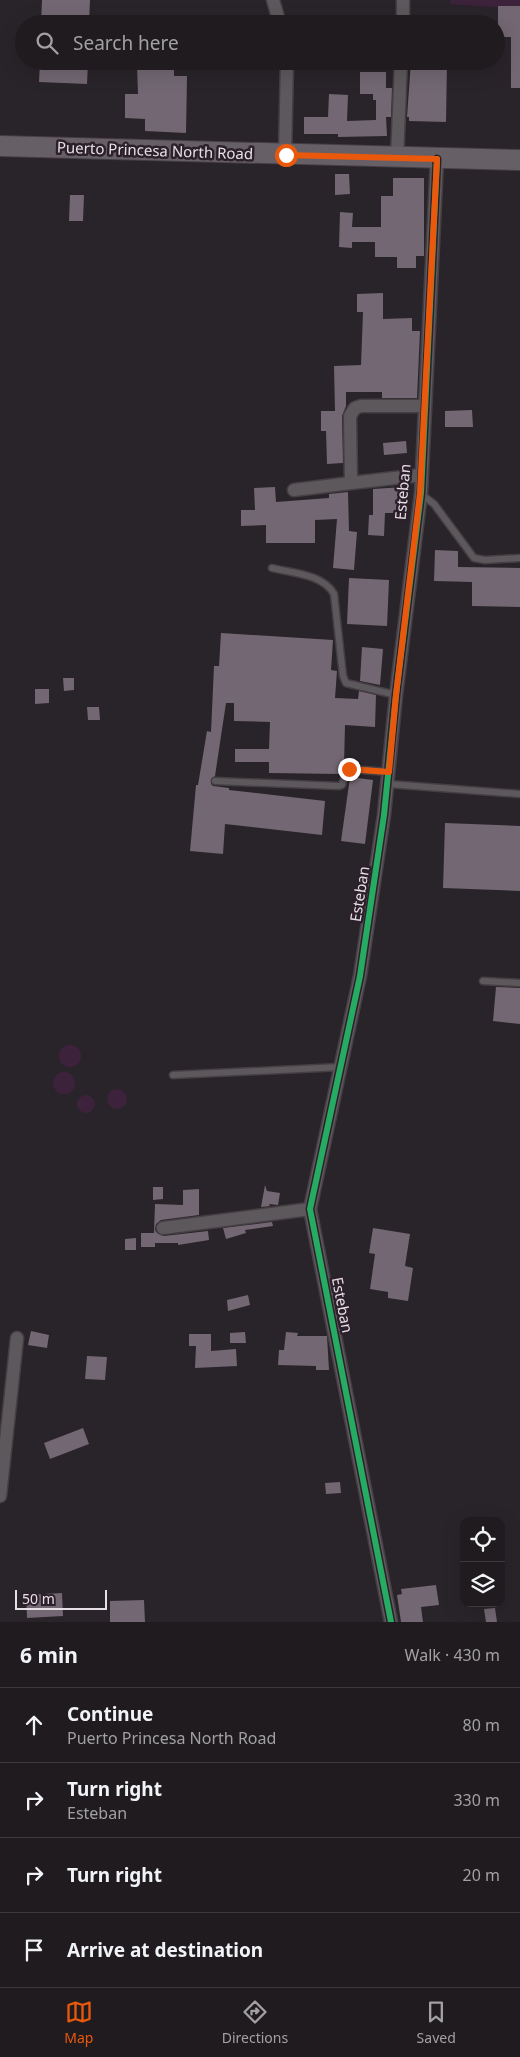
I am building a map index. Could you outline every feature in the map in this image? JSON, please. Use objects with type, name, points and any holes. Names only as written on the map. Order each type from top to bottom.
[{"type":"main road","name":"Puerto Princesa North Road","points":[[0,146],[397,159],[520,160]]},
{"type":"street","points":[[273,0],[277,15]]},
{"type":"street","points":[[403,15],[404,0]]},
{"type":"street","points":[[286,155],[287,70]]},
{"type":"street","points":[[397,159],[401,70]]},
{"type":"street","name":"Esteban","points":[[391,1622],[310,1209],[360,976],[388,778],[420,493],[437,159]]},
{"type":"street","points":[[350,483],[350,416],[355,408],[361,406],[424,406]]},
{"type":"street","points":[[294,490],[421,475]]},
{"type":"street","points":[[163,1228],[310,1209]]},
{"type":"street","points":[[0,1496],[18,1338]]},
{"type":"lane","points":[[420,493],[434,504],[474,558],[485,560],[520,558]]},
{"type":"lane","points":[[272,568],[318,579],[331,588],[334,594],[343,676],[346,682],[396,695]]},
{"type":"lane","points":[[215,781],[339,786],[342,785],[346,772],[349,769],[388,778],[520,794]]},
{"type":"lane","points":[[483,981],[520,984]]},
{"type":"lane","points":[[173,1076],[341,1067]]},
{"type":"shaded area","points":[[450,0],[520,0],[520,9],[450,4]]},
{"type":"shaded area","points":[[70,1045],[78,1048],[81,1056],[78,1064],[70,1067],[62,1064],[59,1056],[62,1048]]},
{"type":"shaded area","points":[[64,1072],[74,1079],[75,1083],[68,1093],[64,1094],[54,1087],[53,1083],[60,1073]]},
{"type":"shaded area","points":[[117,1089],[124,1092],[127,1099],[124,1106],[117,1109],[110,1106],[107,1099],[110,1092]]},
{"type":"shaded area","points":[[86,1095],[92,1098],[95,1104],[92,1110],[86,1113],[80,1110],[77,1104],[80,1098]]},
{"type":"building","points":[[42,0],[90,0],[89,15],[41,15]]},
{"type":"building","points":[[498,6],[520,6],[520,88],[511,88],[511,37],[505,37],[505,15],[498,15]]},
{"type":"building","points":[[40,70],[88,70],[87,84],[39,82]]},
{"type":"building","points":[[137,70],[174,70],[174,76],[187,76],[186,133],[145,131],[145,119],[125,118],[125,94],[138,94]]},
{"type":"building","points":[[410,70],[447,70],[446,122],[409,121],[409,117],[407,117]]},
{"type":"building","points":[[360,72],[386,72],[386,88],[392,88],[391,117],[386,117],[387,136],[338,137],[338,134],[304,134],[304,117],[328,117],[329,94],[348,95],[347,121],[376,120],[376,100],[373,100],[373,94],[360,94]]},
{"type":"building","points":[[335,174],[349,174],[350,194],[335,195]]},
{"type":"building","points":[[393,178],[424,178],[424,256],[416,256],[416,268],[397,268],[397,257],[375,257],[375,242],[352,242],[352,248],[339,247],[340,212],[353,213],[352,227],[381,227],[381,196],[393,196]]},
{"type":"building","points":[[70,195],[84,195],[83,221],[69,221]]},
{"type":"building","points":[[383,293],[383,319],[412,318],[412,331],[420,331],[417,398],[382,398],[382,392],[346,392],[346,406],[342,416],[343,463],[327,464],[326,431],[321,431],[321,411],[335,411],[334,366],[361,365],[363,312],[357,312],[357,294]]},
{"type":"building","points":[[472,410],[473,427],[445,427],[445,411]]},
{"type":"building","points":[[406,441],[407,453],[384,455],[383,443]]},
{"type":"building","points":[[275,487],[276,502],[329,498],[329,494],[348,492],[349,531],[357,532],[354,570],[333,568],[337,519],[315,520],[315,543],[266,543],[266,525],[241,526],[241,510],[255,510],[254,488]]},
{"type":"building","points":[[403,487],[404,513],[385,513],[384,536],[368,535],[369,515],[373,515],[373,489]]},
{"type":"building","points":[[435,550],[458,551],[458,567],[520,568],[520,607],[472,606],[472,582],[434,581]]},
{"type":"building","points":[[349,578],[389,580],[387,626],[347,624]]},
{"type":"building","points":[[221,633],[333,640],[331,670],[337,671],[335,698],[358,699],[359,691],[376,695],[375,727],[345,725],[344,766],[340,774],[269,773],[269,762],[235,762],[235,749],[269,749],[270,722],[234,721],[234,703],[226,703],[215,776],[211,779],[211,784],[213,786],[229,788],[229,790],[325,801],[322,835],[225,824],[223,854],[190,851],[196,785],[198,785],[207,731],[211,732],[214,666],[219,666]]},
{"type":"building","points":[[362,647],[383,649],[380,685],[360,681]]},
{"type":"building","points":[[63,678],[74,678],[74,690],[64,691]]},
{"type":"building","points":[[35,689],[49,689],[49,703],[35,704]]},
{"type":"building","points":[[87,707],[99,707],[100,720],[88,720]]},
{"type":"building","points":[[350,777],[373,780],[365,844],[341,841]]},
{"type":"building","points":[[445,823],[520,826],[520,891],[443,888]]},
{"type":"building","points":[[496,987],[520,988],[520,1024],[493,1021]]},
{"type":"building","points":[[265,1185],[267,1191],[280,1193],[278,1205],[269,1204],[270,1206],[261,1207]]},
{"type":"building","points":[[153,1187],[163,1187],[163,1199],[153,1200]]},
{"type":"building","points":[[199,1189],[199,1215],[161,1220],[156,1224],[155,1230],[164,1236],[208,1231],[209,1240],[178,1245],[178,1243],[155,1243],[155,1247],[141,1247],[141,1233],[154,1233],[155,1204],[183,1205],[183,1190]]},
{"type":"building","points":[[272,1222],[273,1226],[245,1230],[246,1233],[226,1239],[223,1228]]},
{"type":"building","points":[[373,1228],[410,1234],[405,1266],[413,1268],[408,1301],[388,1298],[388,1292],[370,1289],[375,1254],[369,1253]]},
{"type":"building","points":[[136,1238],[136,1250],[125,1250],[125,1239]]},
{"type":"building","points":[[248,1295],[250,1305],[228,1311],[227,1300]]},
{"type":"building","points":[[31,1331],[49,1335],[47,1348],[28,1345]]},
{"type":"building","points":[[245,1332],[246,1343],[230,1343],[230,1333]]},
{"type":"building","points":[[286,1332],[298,1333],[297,1336],[327,1336],[329,1370],[316,1370],[316,1366],[278,1365],[279,1350],[284,1350]]},
{"type":"building","points":[[189,1334],[211,1334],[211,1351],[236,1349],[237,1366],[195,1368],[196,1346],[189,1346]]},
{"type":"building","points":[[87,1356],[107,1357],[105,1380],[85,1379]]},
{"type":"building","points":[[83,1428],[89,1444],[50,1459],[44,1443]]},
{"type":"building","points":[[340,1482],[341,1493],[326,1494],[325,1483]]},
{"type":"building","points":[[436,1585],[439,1605],[421,1607],[423,1622],[401,1622],[397,1595],[402,1594],[401,1589]]},
{"type":"building","points":[[62,1593],[63,1616],[27,1618],[26,1595]]},
{"type":"building","points":[[144,1600],[145,1622],[110,1622],[110,1601]]},
{"type":"building","points":[[495,1608],[497,1622],[486,1622],[484,1609]]},
{"type":"cycle path","points":[[391,1622],[310,1209],[360,976],[384,815],[396,695],[421,493],[437,159]]},
{"type":"route","points":[[286,155],[437,159],[420,493],[396,695],[389,772],[349,769]]}]
